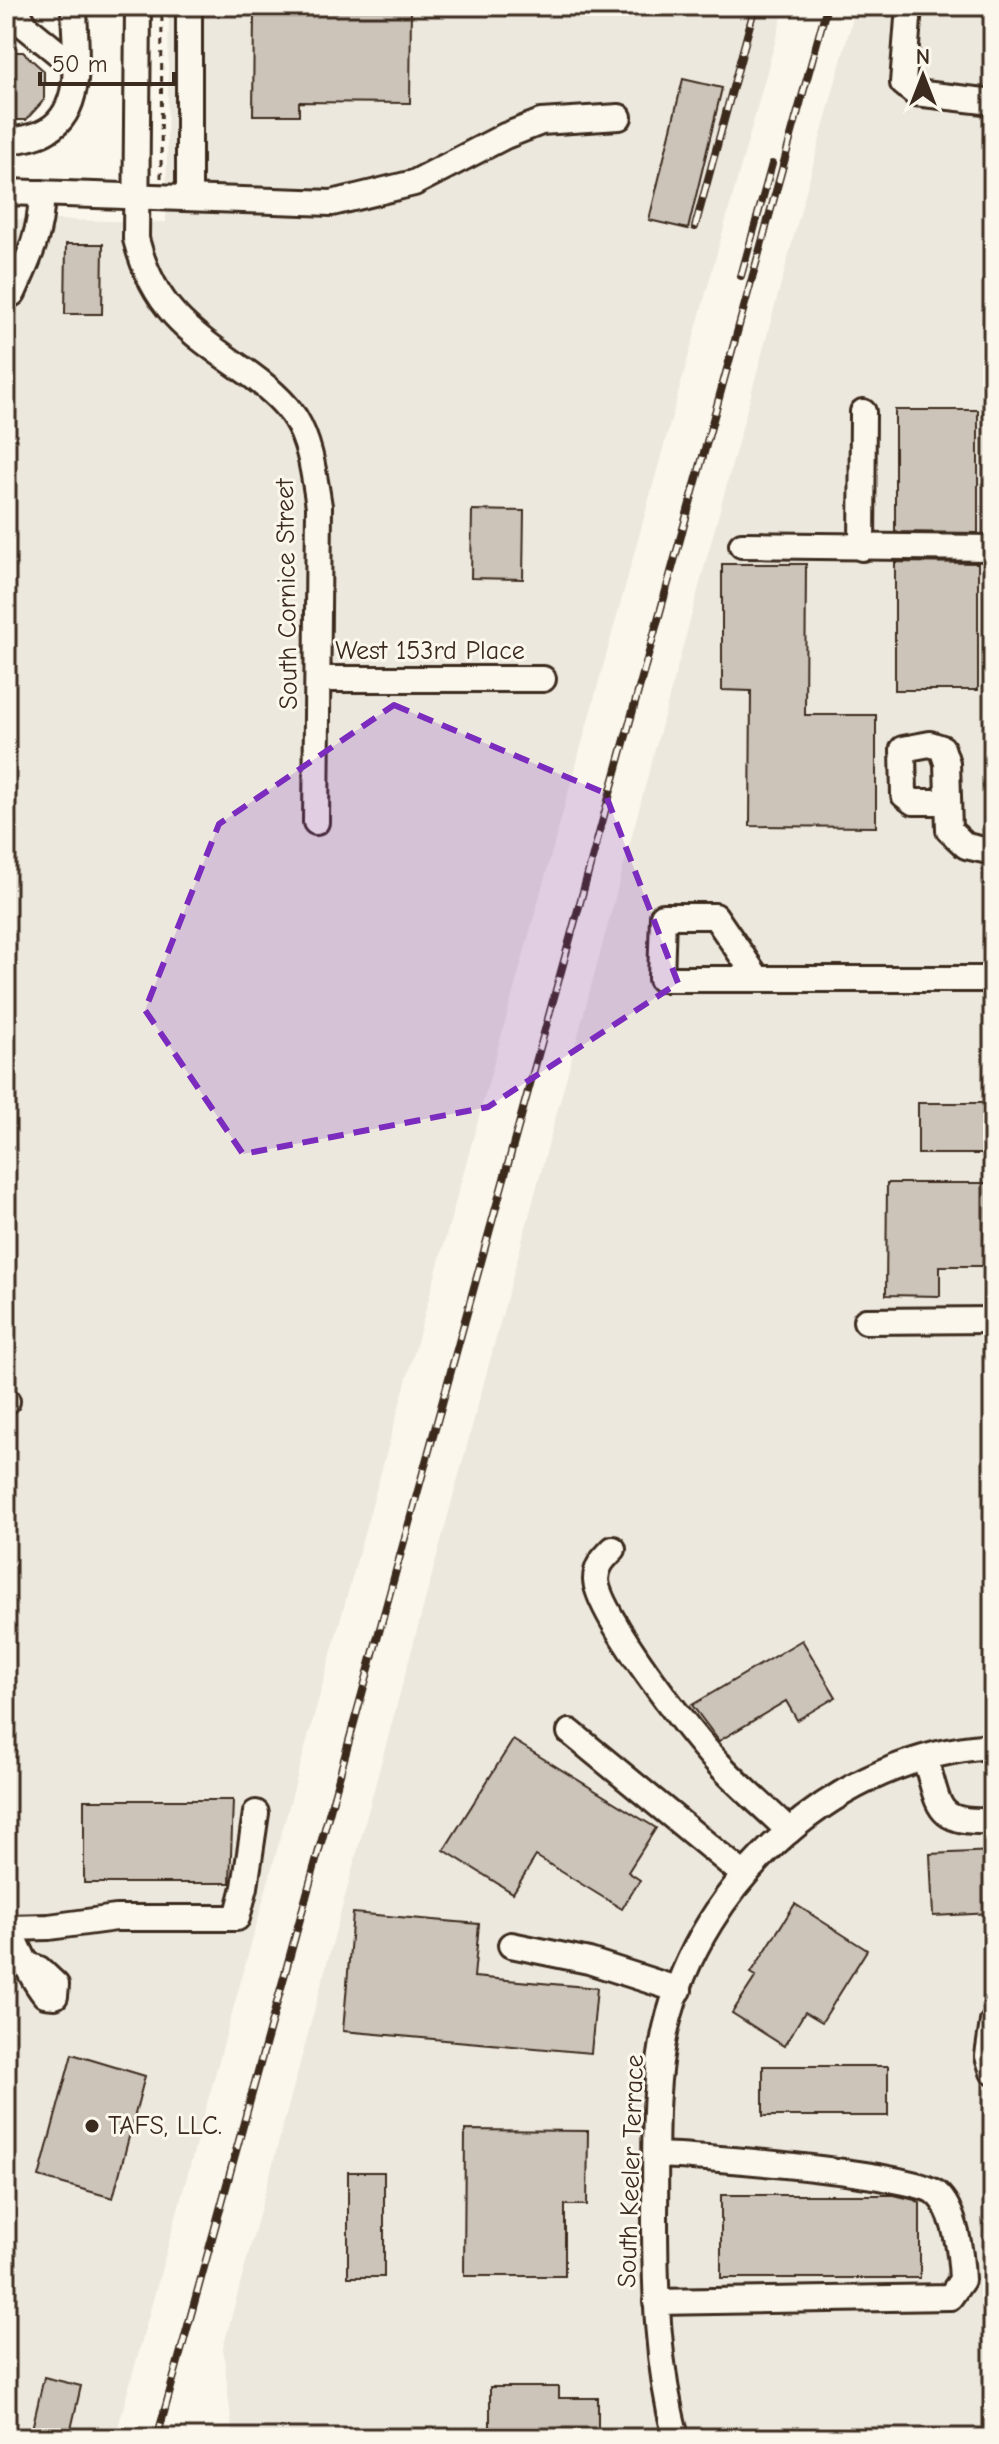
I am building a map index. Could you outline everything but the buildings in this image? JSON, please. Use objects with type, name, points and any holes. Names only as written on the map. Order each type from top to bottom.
[{"type":"street","points":[[15,6],[25,26],[74,66]]},
{"type":"street","points":[[6,142],[35,136],[56,125],[75,87],[74,6]]},
{"type":"street","name":"South Cornice Street","points":[[138,6],[136,239],[141,260],[166,309],[193,335],[261,382],[294,417],[312,457],[319,506],[316,822]]},
{"type":"street","points":[[189,6],[189,198]]},
{"type":"street","points":[[909,6],[903,83],[915,93],[993,102]]},
{"type":"street","points":[[6,192],[332,203],[414,183],[505,136],[541,122],[619,117]]},
{"type":"street","points":[[6,297],[13,293],[33,247],[42,214],[41,193]]},
{"type":"street","points":[[862,548],[863,412]]},
{"type":"street","points":[[742,545],[993,548]]},
{"type":"street","name":"West 153rd Place","points":[[318,679],[543,679]]},
{"type":"street","points":[[946,802],[949,830],[966,846],[993,852]]},
{"type":"street","points":[[758,979],[993,979]]},
{"type":"street","points":[[866,1321],[993,1320]]},
{"type":"street","points":[[613,1549],[599,1563],[596,1581],[601,1597],[631,1651],[717,1763],[789,1831]]},
{"type":"street","points":[[570,1732],[744,1875]]},
{"type":"street","name":"South Keeler Terrace","points":[[676,2438],[665,2393],[656,2302],[656,2155],[658,2073],[666,2026],[679,1990],[709,1925],[744,1875],[789,1831],[842,1793],[886,1770],[925,1758],[993,1746]]},
{"type":"street","points":[[925,1758],[946,1815],[956,1821],[993,1821]]},
{"type":"street","points":[[29,1965],[7,1928],[116,1918],[237,1918],[256,1813]]},
{"type":"street","points":[[511,1945],[589,1961],[679,1990]]},
{"type":"street","points":[[993,2022],[988,2056],[993,2072]]},
{"type":"street","points":[[656,2155],[710,2156],[891,2180],[935,2191],[948,2208],[962,2280],[950,2297],[656,2302]]},
{"type":"highlighted area","points":[[394,705],[605,793],[678,983],[488,1107],[243,1154],[145,1010],[219,824]]},
{"type":"shaded area","points":[[169,6],[785,6],[115,2438],[6,2438],[6,219],[166,222]]},
{"type":"shaded area","points":[[856,6],[993,6],[993,2438],[233,2438],[223,2348]]},
{"type":"railway","points":[[695,227],[755,6]]},
{"type":"railway","points":[[157,2438],[827,6]]},
{"type":"railway","points":[[741,276],[772,164]]},
{"type":"place","name":"TAFS, LLC.","points":[[92,2126]]}]
